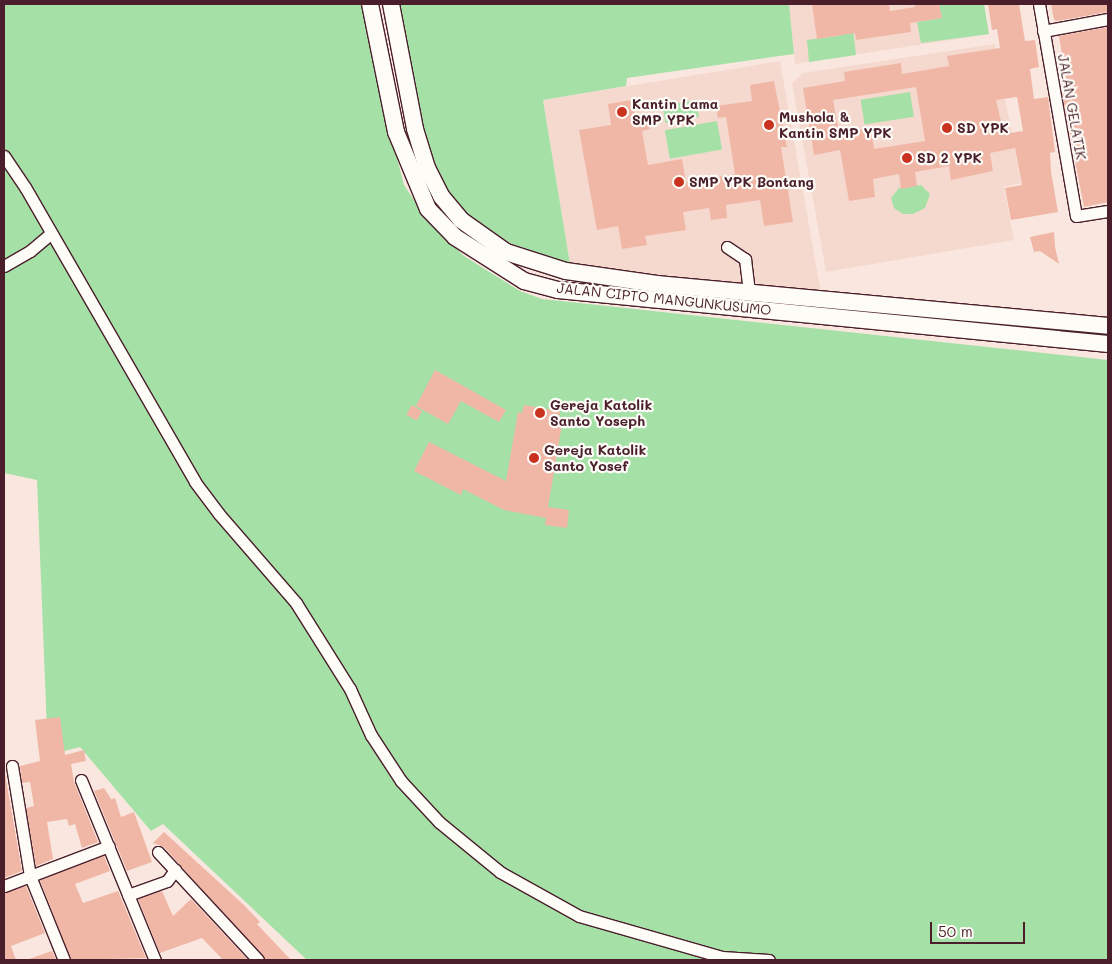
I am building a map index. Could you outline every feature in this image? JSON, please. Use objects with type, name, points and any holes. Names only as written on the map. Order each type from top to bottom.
[{"type":"street","name":"JALAN CIPTO MANGUNKUSUMO","points":[[370,4],[396,132],[428,209],[456,237],[524,280],[558,290],[1108,344]]},
{"type":"street","name":"JALAN CIPTO MANGUNKUSUMO","points":[[391,4],[415,129],[427,168],[441,196],[461,220],[482,237],[527,261],[566,271],[657,284],[1108,326]]},
{"type":"street","name":"JALAN GELATIK","points":[[1039,4],[1076,216],[1108,211]]},
{"type":"street","points":[[1043,31],[1108,19]]},
{"type":"street","points":[[4,156],[25,187],[50,234],[195,482],[219,514],[296,603],[350,689],[371,735],[401,781],[439,822],[500,872],[579,916],[722,957],[769,960]]},
{"type":"street","points":[[4,266],[30,251],[50,234]]},
{"type":"street","points":[[727,247],[745,259],[748,292]]},
{"type":"street","points":[[1012,334],[1014,316]]},
{"type":"street","points":[[12,766],[30,876],[64,960]]},
{"type":"street","points":[[81,780],[155,960]]},
{"type":"street","points":[[4,886],[109,846]]},
{"type":"street","points":[[158,852],[258,960]]},
{"type":"street","points":[[128,895],[163,882],[175,870]]},
{"type":"shaded area","points":[[789,4],[983,4],[989,34],[795,64]]},
{"type":"shaded area","points":[[995,44],[1021,183],[1004,187],[1014,240],[826,272],[792,83],[803,73]]},
{"type":"shaded area","name":"SMP YPK Bontang","points":[[780,61],[821,293],[570,264],[543,100]]},
{"type":"green space","points":[[4,4],[362,4],[384,109],[404,185],[426,218],[464,256],[520,291],[542,299],[1108,360],[1108,960],[307,960],[163,824],[151,831],[80,747],[48,755],[37,480],[4,473]]},
{"type":"green space","points":[[396,4],[789,4],[794,54],[627,78],[626,86],[543,100],[570,264],[519,248],[483,227],[448,196],[432,167],[420,127]]},
{"type":"green space","points":[[939,4],[984,4],[989,34],[921,43],[917,22],[941,18]]},
{"type":"green space","points":[[852,21],[856,55],[809,62],[807,40],[838,36]]},
{"type":"green space","points":[[910,92],[914,117],[865,125],[861,100]]},
{"type":"green space","points":[[696,100],[699,117],[665,123],[663,106]]},
{"type":"green space","points":[[717,121],[722,150],[670,159],[665,130]]},
{"type":"green space","points":[[921,185],[930,194],[925,208],[913,214],[903,214],[894,208],[891,198],[899,188]]},
{"type":"building","points":[[812,4],[889,4],[890,11],[915,7],[914,4],[939,4],[942,18],[910,23],[911,32],[856,40],[855,33],[817,39]]},
{"type":"building","points":[[988,4],[1019,4],[1025,41],[1035,40],[1039,67],[1030,69],[1034,99],[1048,97],[1055,152],[1050,153],[1051,172],[1058,212],[1011,220],[1005,188],[1022,185],[1015,148],[990,153],[993,171],[951,180],[949,166],[915,172],[917,186],[901,189],[899,174],[873,179],[875,197],[849,201],[840,150],[814,155],[803,88],[845,81],[844,72],[901,63],[902,74],[949,66],[947,56],[1000,48],[997,29],[992,30]],"holes":[[[916,87],[925,141],[874,149],[871,128],[839,133],[833,100]],[[1017,97],[1023,131],[1004,134],[996,100]]]},
{"type":"building","points":[[1051,4],[1108,4],[1108,12],[1057,21],[1054,20]]},
{"type":"building","points":[[1108,27],[1108,202],[1084,207],[1062,94],[1068,93],[1059,36]]},
{"type":"building","points":[[774,81],[787,147],[781,147],[793,222],[764,226],[760,200],[726,205],[727,218],[711,220],[709,208],[683,212],[686,230],[645,236],[647,245],[622,249],[618,226],[597,230],[579,130],[611,125],[608,104],[632,100],[636,120],[648,118],[650,129],[642,131],[648,165],[682,159],[686,182],[735,174],[726,117],[718,118],[716,106],[752,101],[750,85]]},
{"type":"building","points":[[1054,232],[1059,264],[1040,251],[1034,252],[1030,237]]},
{"type":"building","points":[[435,370],[506,410],[499,422],[461,401],[448,424],[416,406]]},
{"type":"building","points":[[412,405],[422,411],[417,421],[406,414]]},
{"type":"building","points":[[524,405],[560,411],[559,419],[563,419],[548,507],[569,510],[567,528],[545,525],[546,518],[504,510],[463,489],[461,495],[414,471],[429,442],[506,481],[518,412],[522,413]]},
{"type":"building","points":[[60,717],[65,755],[84,750],[86,761],[71,764],[74,782],[98,842],[82,848],[75,824],[69,826],[67,819],[47,822],[53,859],[36,866],[26,808],[34,806],[30,782],[22,783],[20,766],[40,761],[35,720]]},
{"type":"building","points":[[4,768],[22,871],[4,878]]},
{"type":"building","points":[[104,788],[111,799],[115,798],[121,817],[134,812],[152,862],[127,871],[94,791]]},
{"type":"building","points":[[164,832],[245,906],[260,922],[257,924],[291,960],[265,960],[164,847],[153,843]]},
{"type":"building","points":[[104,856],[110,871],[75,884],[83,903],[118,891],[146,958],[71,960],[40,880]]},
{"type":"building","points":[[26,886],[45,933],[11,946],[16,960],[4,960],[4,893]]},
{"type":"building","points":[[162,891],[173,916],[191,899],[248,960],[223,960],[202,938],[160,953],[138,899]]},
{"type":"building","points":[[52,951],[56,960],[29,960],[29,959]]},
{"type":"place","name":"Kantin Lama SMP YPK","points":[[622,112]]},
{"type":"place","name":"Mushola & Kantin SMP YPK","points":[[769,125]]},
{"type":"place","name":"SD YPK","points":[[947,128]]},
{"type":"place","name":"SD 2 YPK","points":[[907,158]]},
{"type":"place","name":"SMP YPK Bontang","points":[[679,182]]},
{"type":"place","name":"Gereja Katolik Santo Yoseph","points":[[540,413]]},
{"type":"place","name":"Gereja Katolik Santo Yosef","points":[[534,458]]}]
